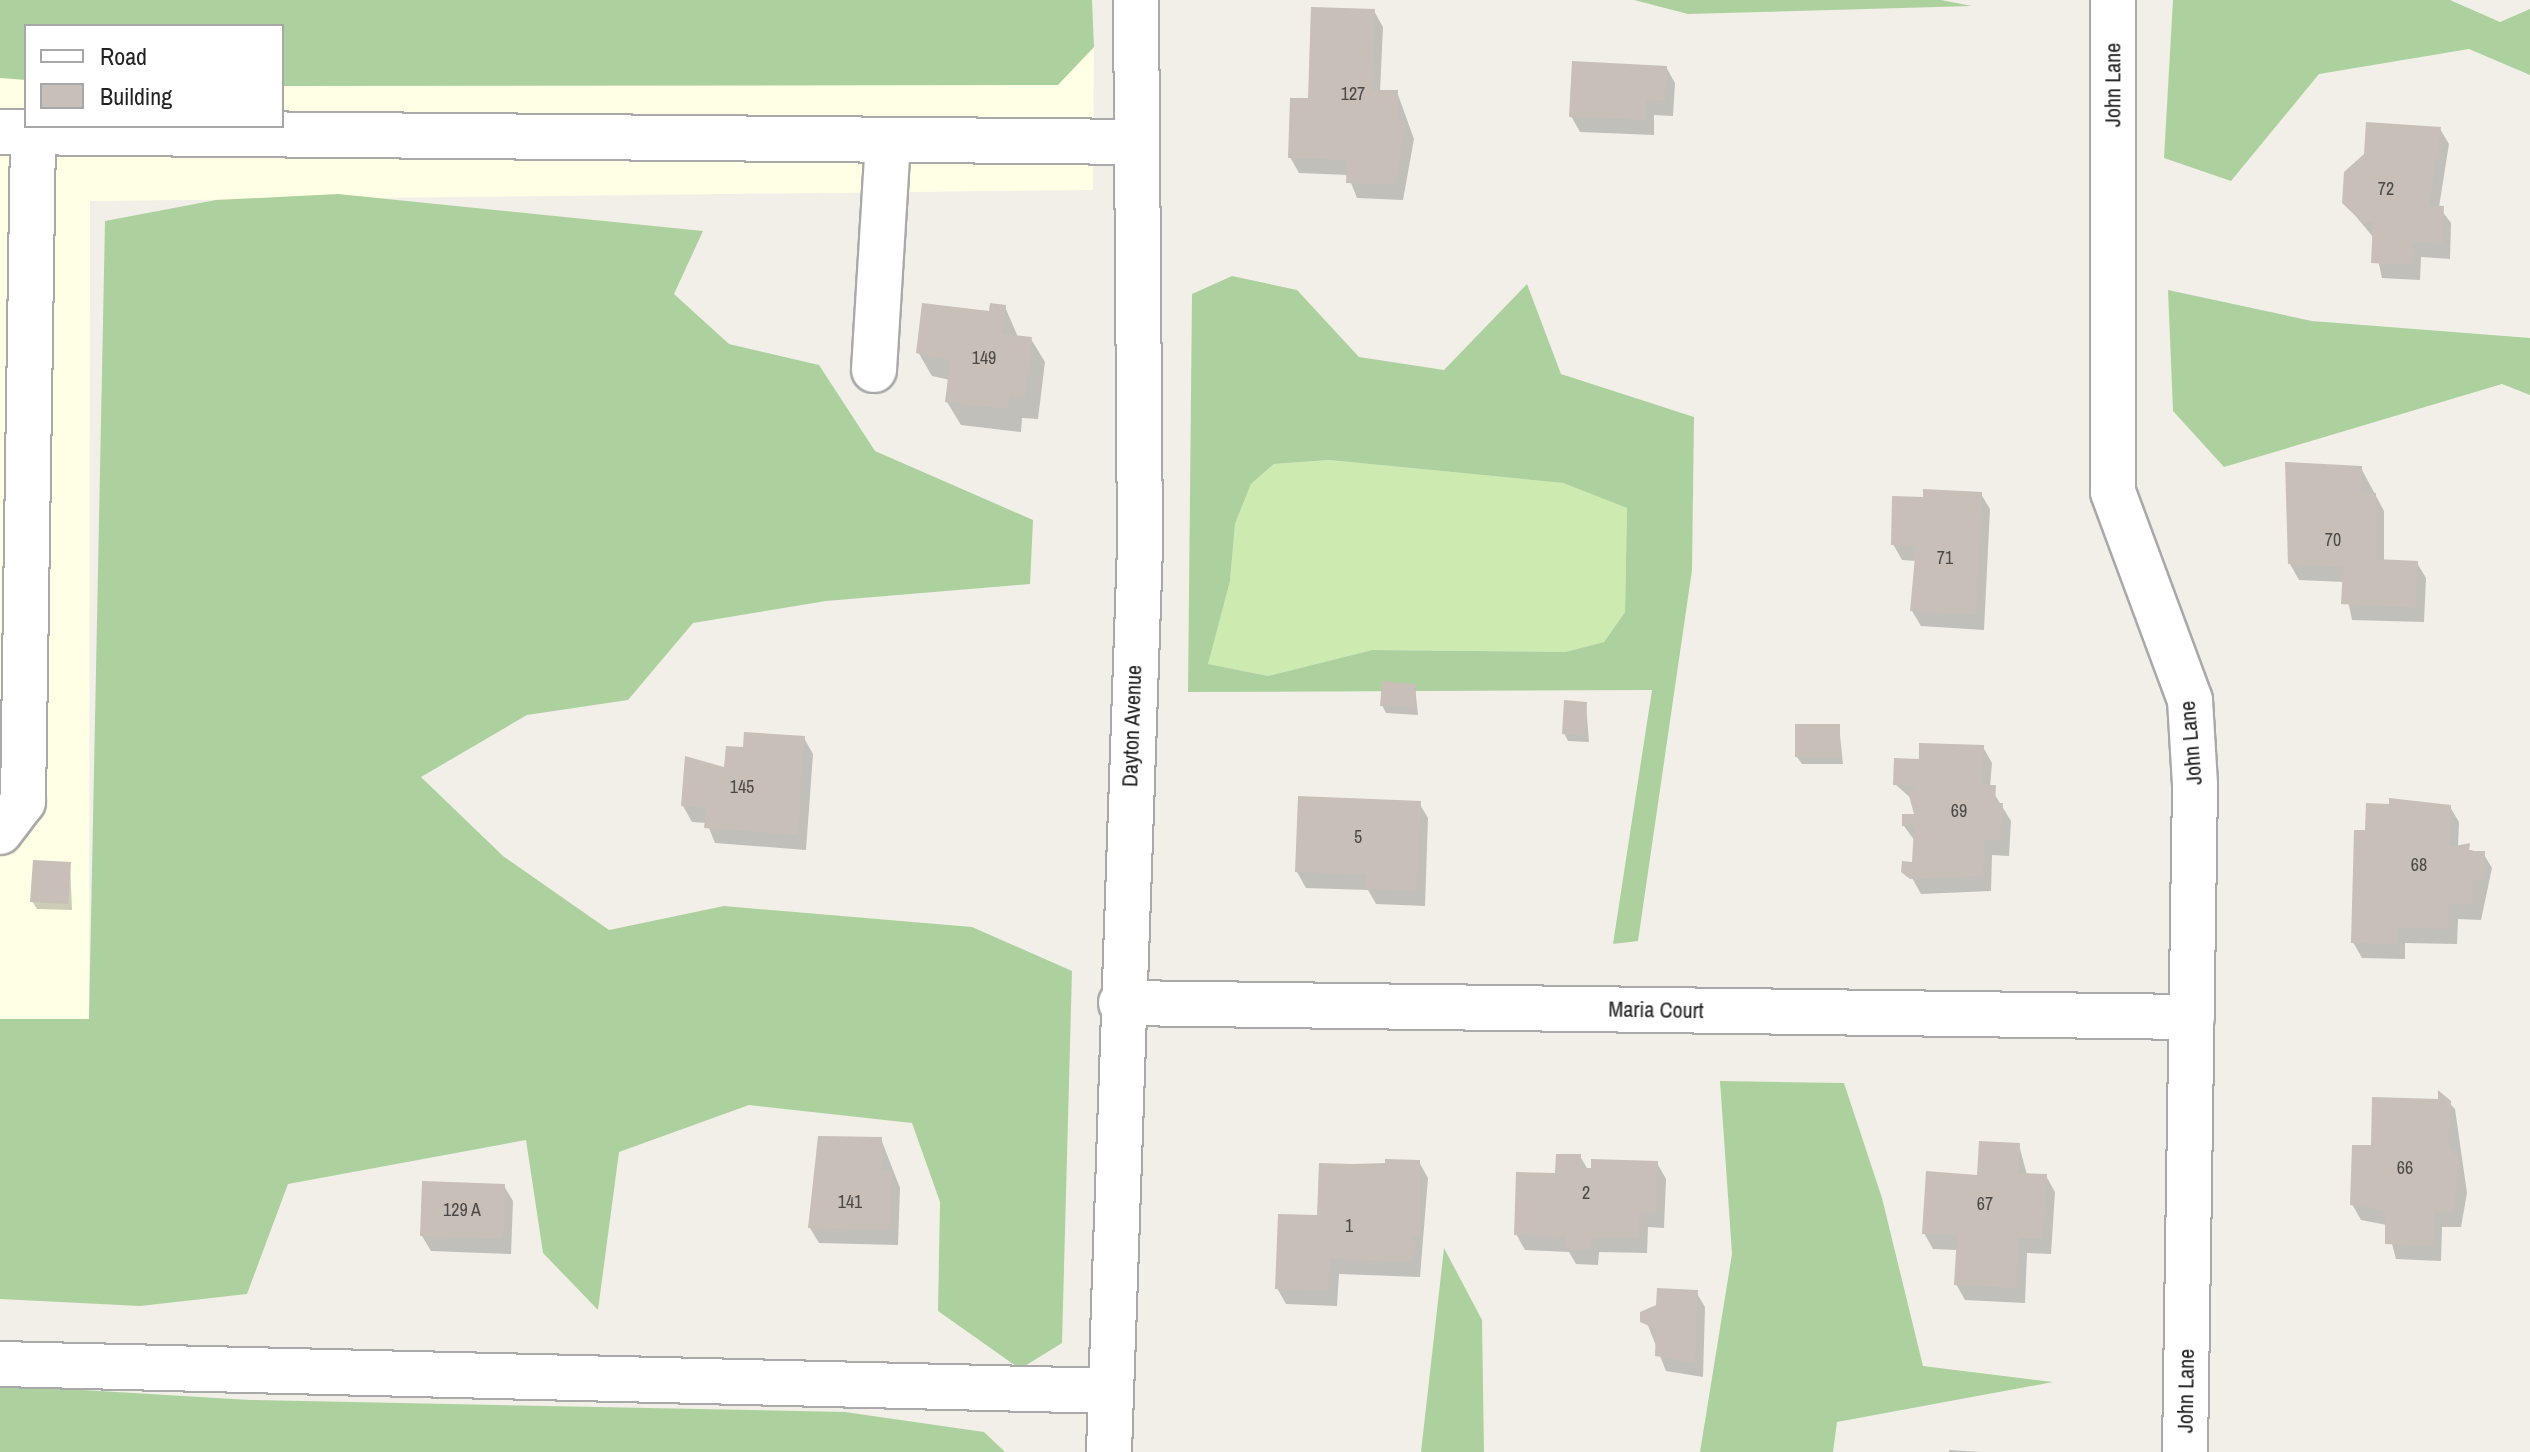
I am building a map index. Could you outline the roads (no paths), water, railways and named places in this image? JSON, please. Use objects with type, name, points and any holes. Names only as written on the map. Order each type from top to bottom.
[{"type":"street","name":"Dayton Avenue","points":[[1109,1452],[1121,1003],[1140,547],[1136,0]]},
{"type":"street","name":"John Lane","points":[[2113,0],[2113,492],[2190,700],[2192,1017],[2185,1452]]},
{"type":"street","points":[[0,832],[23,802],[16,132],[1136,142]]},
{"type":"street","points":[[874,370],[888,140]]},
{"type":"street","name":"Maria Court","points":[[1121,1003],[2192,1017]]},
{"type":"street","points":[[0,1364],[1111,1391]]}]
